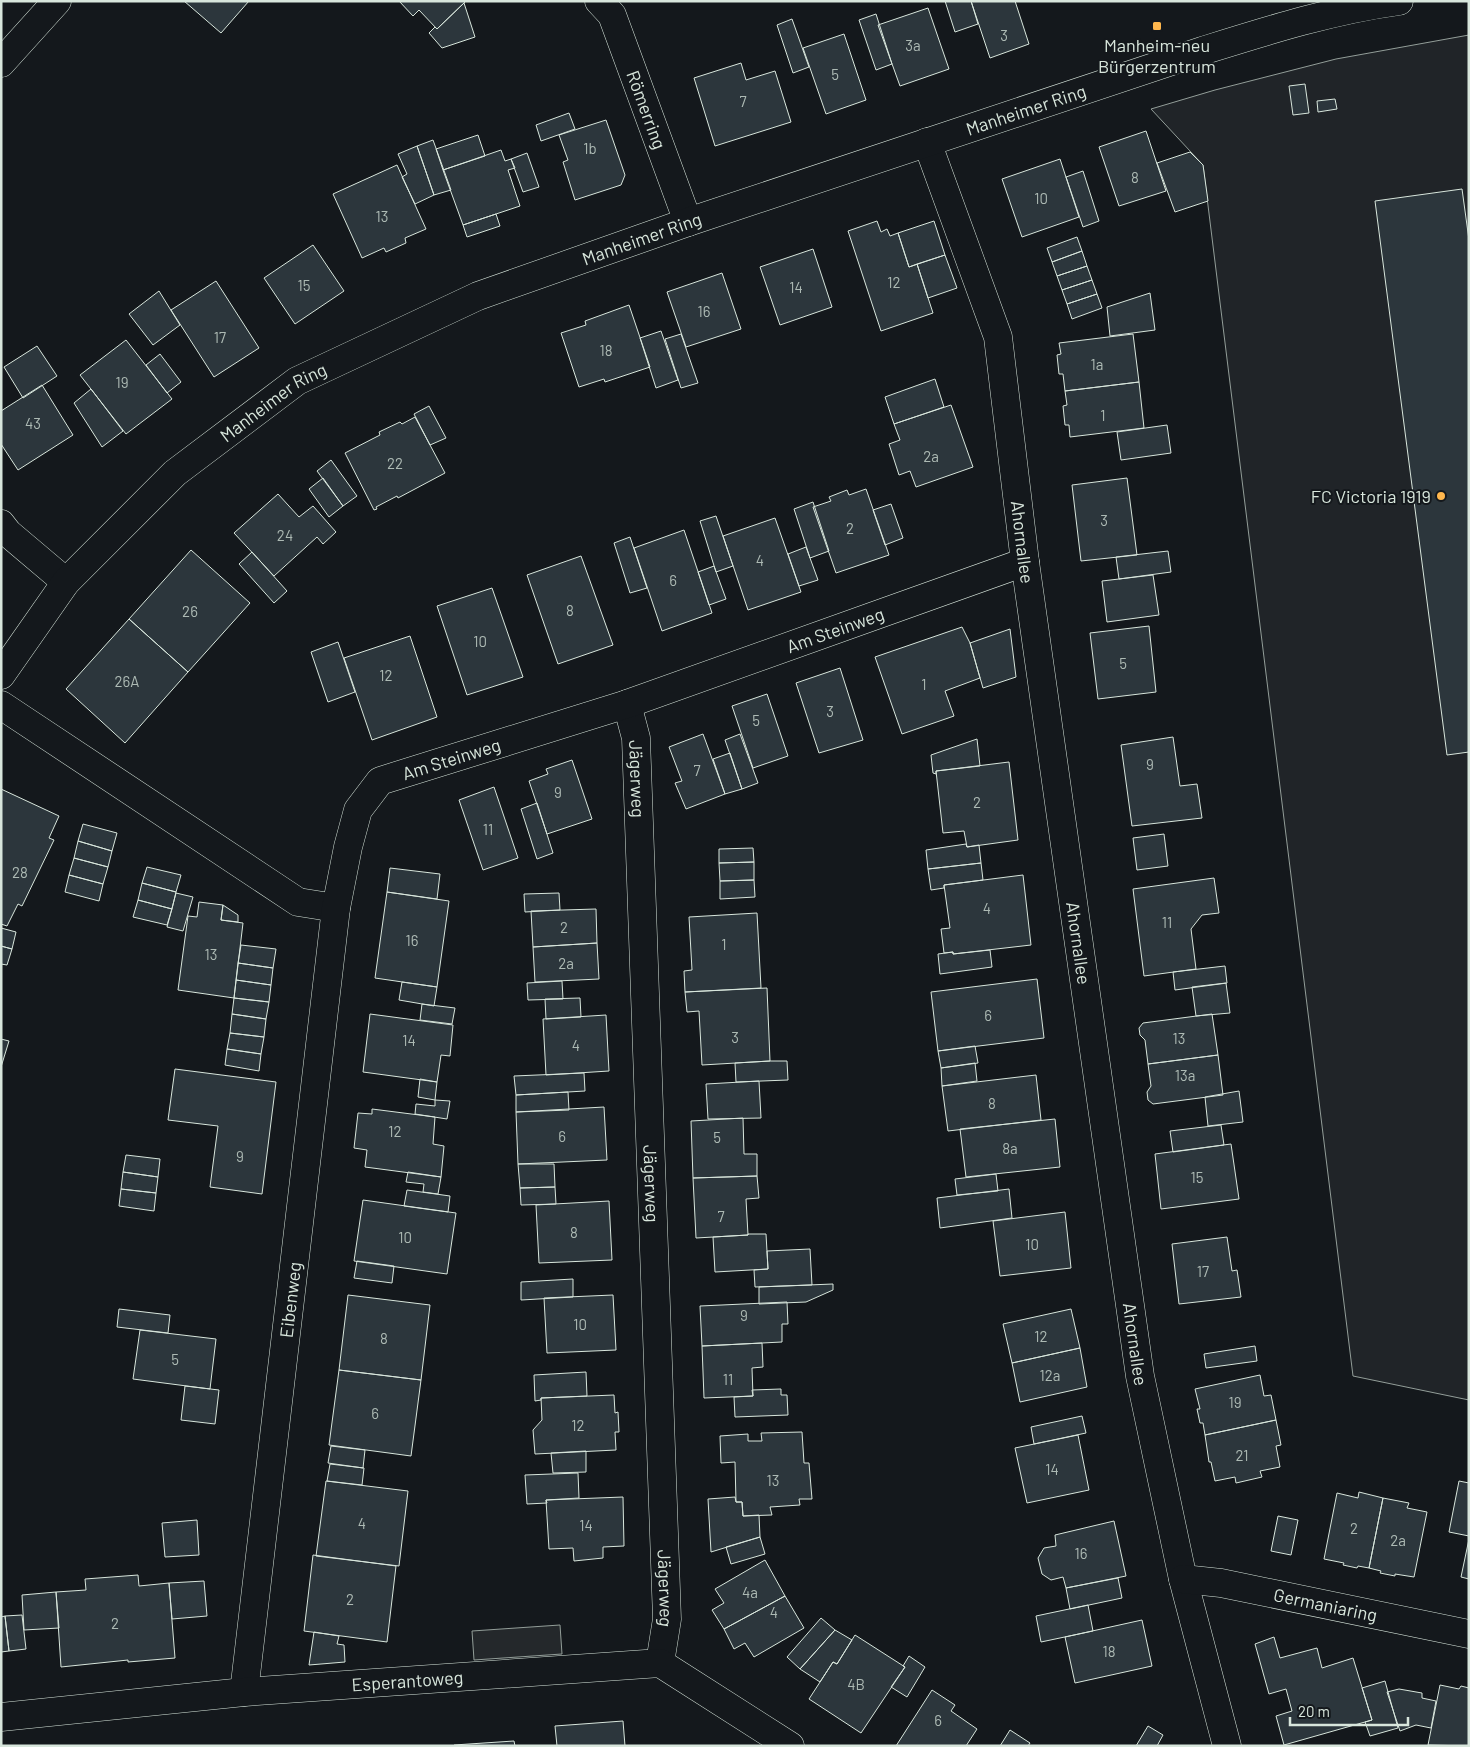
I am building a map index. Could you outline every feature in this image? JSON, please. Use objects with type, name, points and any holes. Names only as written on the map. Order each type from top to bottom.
[{"type":"street","points":[[1,63],[57,1]]},
{"type":"street","name":"Römerring","points":[[599,1],[612,15],[688,222]]},
{"type":"street","name":"Manheimer Ring","points":[[1,675],[66,582],[175,473],[297,381],[478,296],[688,222],[1265,31],[1385,2]]},
{"type":"street","name":"Ahornallee","points":[[927,142],[998,337],[1025,562],[1140,1376],[1183,1579],[1226,1746]]},
{"type":"street","points":[[1,524],[8,533],[66,582]]},
{"type":"street","name":"Am Steinweg","points":[[336,908],[348,847],[358,810],[380,781],[627,704],[1025,562]]},
{"type":"street","name":"Jägerweg","points":[[627,704],[636,738],[667,1609],[660,1663]]},
{"type":"street","points":[[1,705],[298,902],[336,908]]},
{"type":"street","name":"Eibenweg","points":[[244,1692],[336,908]]},
{"type":"street","name":"Germaniaring","points":[[1183,1579],[1221,1583],[1469,1634]]},
{"type":"street","points":[[660,1663],[790,1746]]},
{"type":"street","name":"Esperantoweg","points":[[1,1717],[244,1692],[660,1663]]},
{"type":"shaded area","points":[[1469,35],[1469,1400],[1353,1376],[1203,165],[1151,109],[1215,90],[1336,59]]},
{"type":"shaded area","points":[[560,1625],[562,1654],[474,1660],[472,1631]]},
{"type":"building","points":[[184,1],[249,1],[221,33]]},
{"type":"building","points":[[399,1],[466,1],[437,29],[419,10],[413,16]]},
{"type":"building","points":[[945,1],[971,1],[978,24],[955,32]]},
{"type":"building","points":[[971,1],[1015,1],[1029,44],[990,58]]},
{"type":"building","points":[[464,3],[475,37],[442,48],[429,33],[435,27],[437,29]]},
{"type":"building","points":[[928,8],[949,69],[900,86],[878,25]]},
{"type":"building","points":[[876,14],[892,64],[876,70],[859,20]]},
{"type":"building","points":[[792,19],[809,67],[793,73],[777,25]]},
{"type":"building","points":[[844,34],[866,100],[826,114],[803,48]]},
{"type":"building","points":[[741,63],[746,80],[775,71],[791,122],[715,146],[694,78]]},
{"type":"building","points":[[1305,84],[1309,113],[1293,115],[1289,86]]},
{"type":"building","points":[[1335,99],[1337,109],[1318,112],[1317,101]]},
{"type":"building","points":[[569,113],[575,129],[541,141],[536,125]]},
{"type":"building","points":[[606,120],[625,175],[621,185],[575,200],[563,162],[568,160],[559,135]]},
{"type":"building","points":[[1146,131],[1166,191],[1119,206],[1099,147]]},
{"type":"building","points":[[478,135],[485,156],[443,170],[436,149]]},
{"type":"building","points":[[433,140],[451,190],[434,195],[417,146]]},
{"type":"building","points":[[417,146],[434,195],[415,204],[402,177],[407,174],[398,154]]},
{"type":"building","points":[[501,150],[505,161],[511,159],[515,168],[508,170],[520,206],[463,225],[443,170]]},
{"type":"building","points":[[1190,152],[1203,165],[1208,201],[1175,212],[1157,163]]},
{"type":"building","points":[[527,153],[539,187],[523,192],[511,159]]},
{"type":"building","points":[[1060,159],[1079,217],[1022,237],[1002,179]]},
{"type":"building","points":[[397,165],[426,229],[405,238],[406,243],[386,252],[384,248],[362,258],[333,194]]},
{"type":"building","points":[[1083,171],[1099,221],[1083,227],[1066,177]]},
{"type":"building","name":"FC Victoria 1919","points":[[1462,189],[1469,240],[1469,752],[1447,755],[1375,201]]},
{"type":"building","points":[[496,214],[500,226],[467,237],[463,225]]},
{"type":"building","points":[[877,221],[881,232],[887,229],[890,236],[898,233],[909,267],[917,264],[933,313],[881,331],[848,231]]},
{"type":"building","points":[[934,221],[945,255],[909,267],[898,233]]},
{"type":"building","points":[[1077,237],[1082,251],[1052,262],[1047,248]]},
{"type":"building","points":[[313,245],[344,291],[295,324],[264,278]]},
{"type":"building","points":[[813,249],[832,307],[780,325],[760,267]]},
{"type":"building","points":[[1082,251],[1087,266],[1057,276],[1052,262]]},
{"type":"building","points":[[945,255],[957,288],[928,298],[917,264]]},
{"type":"building","points":[[1087,266],[1092,280],[1062,290],[1057,276]]},
{"type":"building","points":[[722,273],[741,329],[686,347],[667,292]]},
{"type":"building","points":[[1092,280],[1097,294],[1067,304],[1062,290]]},
{"type":"building","points":[[216,281],[259,348],[214,377],[171,310]]},
{"type":"building","points":[[159,291],[180,325],[153,345],[129,314]]},
{"type":"building","points":[[1150,293],[1155,330],[1110,336],[1107,307]]},
{"type":"building","points":[[1097,294],[1102,308],[1072,319],[1067,304]]},
{"type":"building","points":[[629,305],[650,367],[605,382],[604,379],[579,387],[561,333],[586,325],[585,321]]},
{"type":"building","points":[[661,331],[678,380],[656,388],[640,338]]},
{"type":"building","points":[[681,334],[698,383],[681,388],[665,339]]},
{"type":"building","points":[[1133,334],[1139,382],[1065,391],[1063,374],[1059,374],[1057,355],[1061,354],[1059,343]]},
{"type":"building","points":[[126,340],[172,399],[126,434],[80,375]]},
{"type":"building","points":[[37,346],[57,376],[23,398],[4,367]]},
{"type":"building","points":[[160,354],[181,382],[167,393],[146,365]]},
{"type":"building","points":[[935,379],[944,407],[894,424],[885,397]]},
{"type":"building","points":[[1139,382],[1144,428],[1070,437],[1069,425],[1065,425],[1063,406],[1067,405],[1065,391]]},
{"type":"building","points":[[42,385],[73,435],[18,470],[1,444],[1,411]]},
{"type":"building","points":[[91,389],[123,431],[102,447],[74,403]]},
{"type":"building","points":[[951,405],[973,467],[916,487],[910,471],[899,475],[889,444],[900,440],[894,424]]},
{"type":"building","points":[[429,406],[446,438],[430,445],[414,414]]},
{"type":"building","points":[[415,417],[445,473],[398,498],[397,496],[376,507],[377,509],[374,510],[345,453],[380,435],[379,432]]},
{"type":"building","points":[[1167,425],[1171,453],[1121,460],[1117,432]]},
{"type":"building","points":[[331,460],[357,496],[343,506],[317,471]]},
{"type":"building","points":[[323,478],[343,506],[329,517],[309,489]]},
{"type":"building","points":[[1127,478],[1137,555],[1081,561],[1072,485]]},
{"type":"building","points":[[866,489],[889,555],[836,573],[813,507],[831,501],[829,497],[847,490],[849,495]]},
{"type":"building","points":[[278,494],[299,517],[313,506],[336,532],[323,544],[317,537],[274,576],[234,533]]},
{"type":"building","points":[[813,502],[829,551],[810,558],[794,509]]},
{"type":"building","points":[[891,504],[903,538],[885,545],[873,510]]},
{"type":"building","points":[[716,516],[733,566],[716,572],[700,521]]},
{"type":"building","points":[[775,518],[801,592],[748,610],[723,536]]},
{"type":"building","points":[[684,530],[712,613],[662,631],[634,548]]},
{"type":"building","points":[[630,537],[647,588],[630,593],[614,543]]},
{"type":"building","points":[[806,547],[818,580],[799,586],[788,554]]},
{"type":"building","points":[[191,550],[250,603],[188,672],[129,619]]},
{"type":"building","points":[[1168,551],[1171,572],[1119,579],[1116,557]]},
{"type":"building","points":[[252,552],[287,591],[274,603],[239,564]]},
{"type":"building","points":[[581,556],[613,645],[558,664],[527,575]]},
{"type":"building","points":[[714,566],[726,599],[709,605],[698,572]]},
{"type":"building","points":[[1153,575],[1159,615],[1107,622],[1102,581]]},
{"type":"building","points":[[492,588],[523,677],[467,695],[437,606]]},
{"type":"building","points":[[129,619],[188,672],[125,743],[66,689]]},
{"type":"building","points":[[1149,626],[1156,692],[1098,699],[1090,633]]},
{"type":"building","points":[[962,627],[970,643],[980,678],[945,691],[954,716],[902,734],[875,657]]},
{"type":"building","points":[[1010,629],[1016,677],[983,688],[970,643]]},
{"type":"building","points":[[410,636],[437,717],[372,740],[344,658]]},
{"type":"building","points":[[338,642],[355,692],[328,702],[311,652]]},
{"type":"building","points":[[840,668],[863,740],[819,753],[796,683]]},
{"type":"building","points":[[767,694],[788,756],[753,768],[732,706]]},
{"type":"building","points":[[703,734],[725,794],[686,809],[675,783],[682,781],[669,747]]},
{"type":"building","points":[[740,734],[758,783],[742,789],[725,740]]},
{"type":"building","points":[[1173,737],[1180,786],[1197,784],[1202,818],[1132,826],[1121,745]]},
{"type":"building","points":[[977,739],[980,766],[936,771],[936,774],[933,773],[931,755]]},
{"type":"building","points":[[730,753],[742,789],[725,794],[713,759]]},
{"type":"building","points":[[572,760],[592,819],[547,834],[529,781],[548,774],[546,769]]},
{"type":"building","points":[[1009,762],[1018,840],[967,847],[964,831],[943,833],[936,771]]},
{"type":"building","points":[[494,787],[518,858],[483,870],[459,800]]},
{"type":"building","points":[[1,789],[59,816],[49,838],[54,840],[22,906],[18,904],[7,926],[1,924]]},
{"type":"building","points":[[537,803],[553,853],[537,859],[521,809]]},
{"type":"building","points":[[83,824],[117,833],[112,851],[78,841]]},
{"type":"building","points":[[1164,834],[1168,866],[1137,870],[1133,838]]},
{"type":"building","points":[[78,841],[112,851],[108,867],[74,858]]},
{"type":"building","points":[[966,844],[967,847],[979,845],[981,863],[928,869],[926,850]]},
{"type":"building","points":[[753,848],[754,862],[719,863],[719,849]]},
{"type":"building","points":[[74,858],[108,867],[103,884],[69,875]]},
{"type":"building","points":[[754,862],[754,880],[720,881],[719,863]]},
{"type":"building","points":[[981,863],[983,880],[944,885],[944,888],[931,890],[928,869]]},
{"type":"building","points":[[147,867],[181,875],[176,892],[142,883]]},
{"type":"building","points":[[390,868],[440,874],[437,899],[387,892]]},
{"type":"building","points":[[69,875],[103,884],[99,901],[65,892]]},
{"type":"building","points":[[1023,875],[1031,945],[953,954],[953,952],[944,953],[941,929],[950,928],[944,885]]},
{"type":"building","points":[[1214,878],[1219,913],[1202,915],[1191,929],[1196,969],[1144,976],[1133,889]]},
{"type":"building","points":[[754,880],[755,897],[720,899],[720,881]]},
{"type":"building","points":[[142,883],[176,892],[172,909],[138,900]]},
{"type":"building","points":[[387,892],[449,901],[437,987],[375,978]]},
{"type":"building","points":[[176,893],[193,897],[183,931],[167,927]]},
{"type":"building","points":[[559,893],[560,910],[525,912],[524,894]]},
{"type":"building","points":[[138,900],[172,909],[167,925],[133,917]]},
{"type":"building","points":[[199,902],[223,905],[221,920],[243,923],[234,998],[178,990],[188,916],[197,917]]},
{"type":"building","points":[[223,905],[238,915],[238,922],[221,920]]},
{"type":"building","points":[[596,909],[597,943],[533,947],[531,911]]},
{"type":"building","points":[[757,913],[761,988],[685,992],[684,971],[692,970],[689,917]]},
{"type":"building","points":[[1,928],[16,932],[12,949],[1,946]]},
{"type":"building","points":[[597,943],[599,979],[535,982],[533,947]]},
{"type":"building","points":[[241,945],[276,949],[273,968],[238,963]]},
{"type":"building","points":[[1,946],[12,949],[7,965],[1,964]]},
{"type":"building","points":[[990,950],[992,967],[940,974],[938,954]]},
{"type":"building","points":[[238,963],[273,968],[271,985],[236,980]]},
{"type":"building","points":[[1225,966],[1227,983],[1175,990],[1173,972]]},
{"type":"building","points":[[1037,979],[1044,1038],[938,1051],[931,992]]},
{"type":"building","points":[[236,980],[271,985],[269,1002],[234,998]]},
{"type":"building","points":[[562,981],[563,999],[528,1000],[527,983]]},
{"type":"building","points":[[402,982],[437,987],[434,1006],[399,1000]]},
{"type":"building","points":[[1226,983],[1230,1013],[1196,1016],[1192,987]]},
{"type":"building","points":[[767,988],[770,1061],[702,1065],[699,1011],[687,1012],[685,992]]},
{"type":"building","points":[[234,998],[269,1002],[266,1019],[232,1014]]},
{"type":"building","points":[[580,998],[581,1017],[546,1019],[545,999]]},
{"type":"building","points":[[422,1004],[455,1008],[452,1024],[420,1020]]},
{"type":"building","points":[[232,1014],[266,1019],[264,1037],[230,1033]]},
{"type":"building","points":[[370,1014],[453,1025],[450,1056],[441,1055],[437,1082],[363,1072]]},
{"type":"building","points":[[1212,1014],[1218,1055],[1148,1064],[1145,1040],[1140,1035],[1139,1028],[1143,1023]]},
{"type":"building","points":[[606,1015],[609,1071],[546,1075],[543,1019]]},
{"type":"building","points":[[230,1033],[264,1037],[261,1054],[227,1049]]},
{"type":"building","points":[[1,1039],[9,1041],[1,1067]]},
{"type":"building","points":[[975,1046],[978,1063],[941,1068],[938,1051]]},
{"type":"building","points":[[227,1049],[261,1054],[259,1071],[225,1065]]},
{"type":"building","points":[[1218,1055],[1223,1095],[1153,1104],[1148,1100],[1147,1092],[1151,1086],[1148,1064]]},
{"type":"building","points":[[787,1061],[788,1080],[736,1082],[735,1063]]},
{"type":"building","points":[[975,1063],[977,1081],[942,1086],[941,1068]]},
{"type":"building","points":[[175,1069],[276,1082],[262,1194],[210,1187],[218,1126],[168,1120]]},
{"type":"building","points":[[584,1073],[585,1091],[516,1095],[514,1076]]},
{"type":"building","points":[[1036,1075],[1041,1120],[948,1131],[942,1086]]},
{"type":"building","points":[[420,1079],[437,1082],[435,1100],[418,1097]]},
{"type":"building","points":[[759,1081],[761,1118],[708,1119],[706,1084]]},
{"type":"building","points":[[1239,1091],[1243,1122],[1208,1126],[1205,1097]]},
{"type":"building","points":[[568,1092],[569,1110],[516,1112],[516,1095]]},
{"type":"building","points":[[435,1100],[450,1101],[447,1119],[415,1114],[416,1104],[435,1106]]},
{"type":"building","points":[[604,1107],[607,1160],[518,1164],[516,1112]]},
{"type":"building","points":[[372,1109],[435,1117],[433,1144],[444,1146],[441,1177],[365,1167],[367,1150],[354,1148],[358,1113],[372,1114]]},
{"type":"building","points":[[743,1118],[744,1154],[757,1154],[757,1176],[693,1178],[691,1121]]},
{"type":"building","points":[[1055,1119],[1060,1167],[966,1177],[960,1129]]},
{"type":"building","points":[[1221,1125],[1224,1145],[1173,1152],[1170,1131]]},
{"type":"building","points":[[1231,1144],[1239,1199],[1161,1209],[1155,1154]]},
{"type":"building","points":[[126,1155],[160,1159],[158,1177],[123,1172]]},
{"type":"building","points":[[518,1164],[554,1164],[555,1187],[520,1188]]},
{"type":"building","points":[[123,1172],[158,1177],[156,1193],[121,1189]]},
{"type":"building","points":[[408,1172],[441,1177],[438,1194],[423,1192],[424,1184],[406,1182]]},
{"type":"building","points":[[996,1174],[998,1191],[957,1195],[955,1179]]},
{"type":"building","points":[[757,1176],[759,1198],[746,1199],[748,1235],[696,1238],[693,1178]]},
{"type":"building","points":[[555,1187],[556,1204],[521,1205],[520,1188]]},
{"type":"building","points":[[121,1189],[156,1193],[154,1211],[119,1206]]},
{"type":"building","points":[[1009,1189],[1012,1218],[940,1228],[937,1198]]},
{"type":"building","points":[[407,1190],[450,1196],[448,1212],[404,1206]]},
{"type":"building","points":[[363,1200],[456,1213],[447,1274],[354,1261]]},
{"type":"building","points":[[609,1201],[612,1260],[539,1263],[536,1205]]},
{"type":"building","points":[[1065,1212],[1071,1268],[1000,1276],[993,1221]]},
{"type":"building","points":[[766,1234],[768,1269],[715,1272],[713,1237]]},
{"type":"building","points":[[1227,1237],[1232,1271],[1237,1270],[1241,1297],[1179,1304],[1172,1244]]},
{"type":"building","points":[[810,1249],[812,1285],[755,1287],[754,1270],[768,1269],[767,1251]]},
{"type":"building","points":[[357,1261],[394,1266],[392,1283],[354,1278]]},
{"type":"building","points":[[573,1279],[573,1297],[521,1300],[521,1282]]},
{"type":"building","points":[[833,1284],[833,1290],[806,1302],[759,1304],[759,1287]]},
{"type":"building","points":[[348,1295],[430,1305],[421,1380],[339,1370]]},
{"type":"building","points":[[613,1295],[616,1350],[547,1353],[544,1298]]},
{"type":"building","points":[[787,1302],[788,1324],[782,1324],[782,1342],[702,1346],[700,1306]]},
{"type":"building","points":[[119,1309],[170,1315],[168,1333],[117,1327]]},
{"type":"building","points":[[1071,1309],[1080,1348],[1012,1363],[1003,1324]]},
{"type":"building","points":[[140,1330],[216,1339],[210,1389],[133,1379]]},
{"type":"building","points":[[762,1343],[763,1367],[752,1368],[753,1396],[704,1398],[702,1346]]},
{"type":"building","points":[[1255,1346],[1257,1361],[1206,1368],[1204,1354]]},
{"type":"building","points":[[1080,1348],[1087,1387],[1020,1402],[1012,1363]]},
{"type":"building","points":[[339,1370],[421,1380],[411,1456],[329,1445]]},
{"type":"building","points":[[586,1372],[587,1396],[541,1398],[541,1400],[535,1401],[534,1375]]},
{"type":"building","points":[[1260,1375],[1264,1396],[1271,1395],[1276,1420],[1205,1435],[1203,1423],[1200,1423],[1197,1409],[1200,1409],[1195,1389]]},
{"type":"building","points":[[185,1386],[219,1390],[215,1424],[181,1420]]},
{"type":"building","points":[[781,1389],[781,1395],[787,1395],[788,1415],[735,1417],[734,1397],[753,1396],[752,1390]]},
{"type":"building","points":[[614,1395],[615,1413],[618,1412],[619,1432],[615,1432],[616,1450],[535,1454],[533,1430],[542,1420],[541,1398]]},
{"type":"building","points":[[1082,1416],[1086,1433],[1034,1444],[1031,1427]]},
{"type":"building","points":[[1276,1420],[1281,1445],[1276,1446],[1280,1467],[1260,1471],[1262,1477],[1236,1483],[1235,1477],[1215,1481],[1211,1462],[1209,1462],[1205,1435]]},
{"type":"building","points":[[802,1432],[804,1463],[809,1463],[812,1499],[799,1499],[800,1505],[770,1507],[772,1515],[743,1516],[742,1502],[736,1502],[735,1462],[721,1463],[720,1436],[748,1434],[748,1441],[762,1441],[761,1433]]},
{"type":"building","points":[[1078,1435],[1089,1490],[1027,1503],[1015,1448]]},
{"type":"building","points":[[331,1446],[365,1450],[363,1468],[328,1463]]},
{"type":"building","points":[[586,1451],[586,1472],[553,1473],[551,1453]]},
{"type":"building","points":[[330,1464],[364,1468],[362,1485],[327,1481]]},
{"type":"building","points":[[578,1473],[579,1498],[546,1500],[547,1503],[527,1504],[525,1475]]},
{"type":"building","points":[[326,1481],[408,1491],[399,1566],[316,1556]]},
{"type":"building","points":[[1459,1481],[1469,1483],[1469,1536],[1449,1532]]},
{"type":"building","points":[[1359,1492],[1383,1498],[1369,1568],[1358,1566],[1357,1568],[1324,1559],[1337,1493],[1358,1498]]},
{"type":"building","points":[[623,1497],[624,1546],[603,1547],[603,1558],[574,1561],[573,1548],[549,1549],[546,1500]]},
{"type":"building","points":[[735,1497],[736,1502],[742,1502],[743,1516],[759,1515],[760,1537],[711,1552],[708,1499]]},
{"type":"building","points":[[1383,1498],[1409,1503],[1407,1508],[1427,1512],[1414,1577],[1380,1573],[1381,1571],[1369,1568]]},
{"type":"building","points":[[1278,1516],[1298,1520],[1291,1555],[1271,1551]]},
{"type":"building","points":[[197,1520],[199,1555],[165,1557],[162,1523]]},
{"type":"building","points":[[1114,1521],[1126,1576],[1066,1588],[1063,1577],[1051,1580],[1042,1574],[1038,1558],[1044,1548],[1056,1546],[1055,1535]]},
{"type":"building","points":[[760,1537],[765,1554],[731,1564],[726,1547]]},
{"type":"building","points":[[1469,1539],[1469,1579],[1461,1577]]},
{"type":"building","points":[[313,1555],[396,1566],[387,1642],[304,1631]]},
{"type":"building","points":[[765,1560],[785,1596],[724,1629],[712,1610],[724,1603],[715,1589]]},
{"type":"building","points":[[138,1575],[139,1586],[169,1583],[175,1658],[128,1662],[128,1660],[61,1667],[56,1592],[86,1590],[85,1579]]},
{"type":"building","points":[[1118,1578],[1122,1598],[1070,1609],[1066,1588]]},
{"type":"building","points":[[204,1581],[207,1616],[172,1619],[169,1583]]},
{"type":"building","points":[[56,1592],[59,1628],[24,1630],[22,1595]]},
{"type":"building","points":[[785,1596],[804,1628],[754,1657],[745,1643],[734,1649],[724,1629]]},
{"type":"building","points":[[1088,1605],[1093,1631],[1041,1642],[1036,1616]]},
{"type":"building","points":[[22,1615],[26,1649],[9,1651],[5,1616]]},
{"type":"building","points":[[5,1616],[9,1651],[1,1652],[1,1617]]},
{"type":"building","points":[[821,1618],[835,1630],[800,1669],[787,1657]]},
{"type":"building","points":[[1142,1620],[1152,1666],[1075,1683],[1065,1637]]},
{"type":"building","points":[[835,1630],[852,1640],[837,1664],[833,1662],[820,1682],[800,1669]]},
{"type":"building","points":[[314,1632],[339,1636],[337,1644],[344,1645],[345,1662],[309,1665]]},
{"type":"building","points":[[855,1635],[905,1667],[861,1733],[809,1699],[833,1662],[837,1664]]},
{"type":"building","points":[[1274,1637],[1280,1658],[1317,1648],[1322,1668],[1353,1658],[1372,1720],[1284,1745],[1276,1716],[1292,1711],[1286,1689],[1269,1694],[1255,1644]]},
{"type":"building","points":[[909,1656],[925,1667],[907,1697],[891,1687],[905,1667],[903,1666]]},
{"type":"building","points":[[1385,1681],[1398,1728],[1370,1736],[1365,1722],[1372,1720],[1362,1688]]},
{"type":"building","points":[[1440,1685],[1459,1689],[1461,1686],[1469,1688],[1469,1746],[1428,1745]]},
{"type":"building","points":[[1399,1689],[1422,1693],[1422,1698],[1436,1701],[1431,1728],[1416,1725],[1400,1731],[1387,1692]]},
{"type":"building","points":[[932,1690],[955,1705],[951,1711],[977,1729],[966,1746],[896,1746]]},
{"type":"building","points":[[623,1721],[625,1746],[557,1746],[555,1726]]},
{"type":"building","points":[[1148,1726],[1163,1735],[1157,1746],[1136,1746]]},
{"type":"building","points":[[1010,1730],[1030,1743],[1028,1746],[1000,1746]]},
{"type":"building","points":[[514,1741],[515,1746],[454,1746],[454,1745]]},
{"type":"place","name":"Manheim-neu Bürgerzentrum","points":[[1157,26]]},
{"type":"place","name":"FC Victoria 1919","points":[[1441,496]]}]
